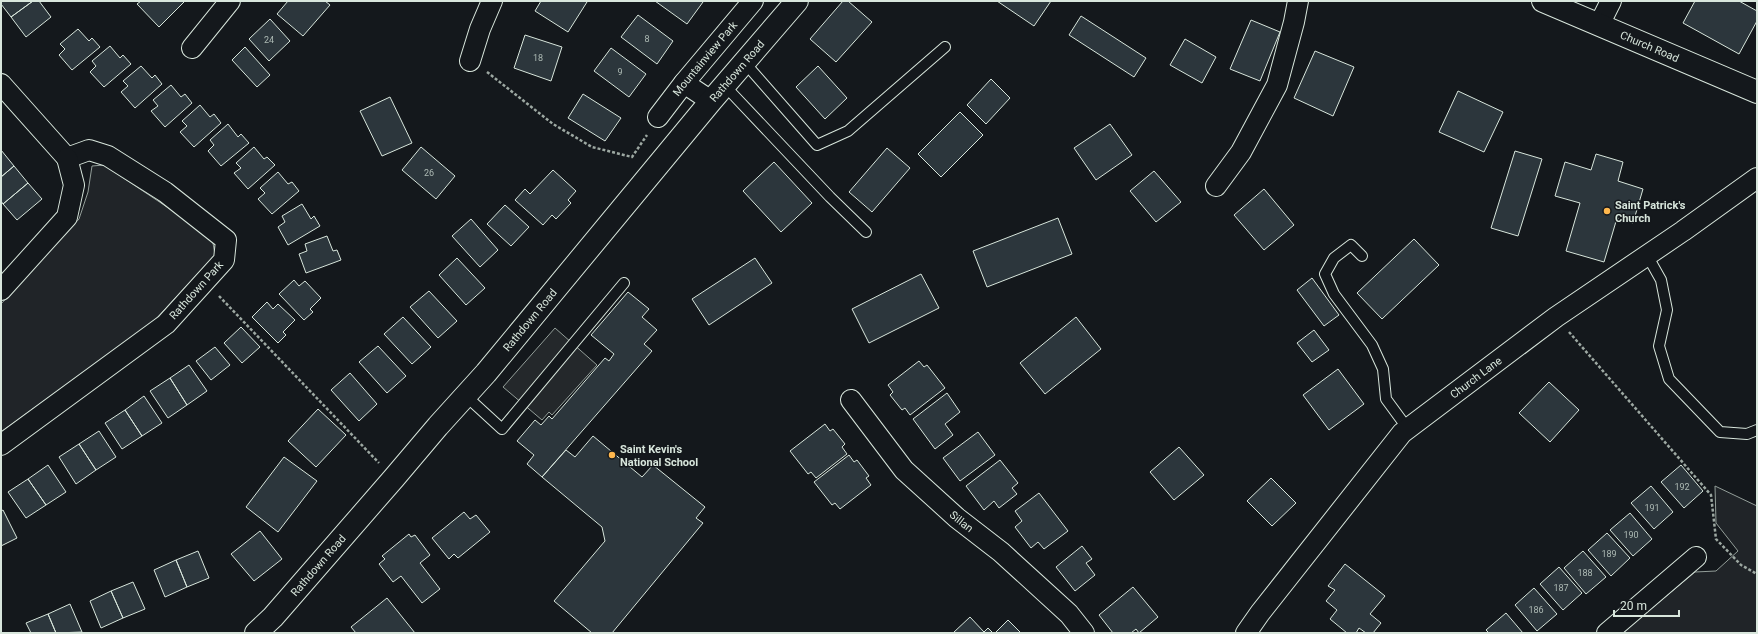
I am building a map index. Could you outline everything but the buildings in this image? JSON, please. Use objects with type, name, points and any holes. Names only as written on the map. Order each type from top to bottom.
[{"type":"main road","name":"Rathdown Road","points":[[256,633],[273,617],[438,426],[486,373],[711,101],[797,1]]},
{"type":"main road","name":"Church Road","points":[[1543,1],[1756,90]]},
{"type":"street","points":[[192,48],[230,1]]},
{"type":"street","points":[[470,61],[480,29],[492,1]]},
{"type":"street","name":"Mountainview Park","points":[[658,118],[684,83],[753,1]]},
{"type":"street","points":[[1216,186],[1241,152],[1277,85],[1294,22],[1298,1]]},
{"type":"street","points":[[1598,25],[1611,1]]},
{"type":"street","points":[[684,83],[711,101]]},
{"type":"street","points":[[1,84],[67,158],[74,185],[67,217],[1,290]]},
{"type":"street","name":"Rathdown Park","points":[[1,445],[166,324],[224,260],[226,240],[165,192],[108,156],[89,150],[67,158]]},
{"type":"street","name":"Church Lane","points":[[1246,633],[1320,536],[1402,433],[1556,317],[1757,178]]},
{"type":"street","name":"Sillan","points":[[851,400],[904,470],[957,518],[1001,552],[1069,614],[1084,633]]},
{"type":"street","points":[[1607,633],[1696,556]]},
{"type":"lane","points":[[745,63],[817,145],[848,131],[945,47]]},
{"type":"lane","points":[[725,86],[830,197],[866,232]]},
{"type":"lane","points":[[1362,256],[1351,245],[1334,258],[1325,274],[1334,294],[1372,345],[1383,369],[1386,399],[1408,429]]},
{"type":"lane","points":[[1647,255],[1661,280],[1667,310],[1659,346],[1668,379],[1720,432],[1747,434],[1757,430]]},
{"type":"lane","points":[[466,396],[502,429],[624,283]]},
{"type":"path","points":[[470,61],[500,81],[553,124],[592,147],[632,157],[658,118]]},
{"type":"path","points":[[205,281],[394,478]]},
{"type":"path","points":[[1556,317],[1711,495],[1716,539],[1741,565],[1757,574]]},
{"type":"shaded area","points":[[104,165],[212,237],[215,255],[154,321],[1,432],[1,304],[79,219],[88,192],[92,166]]},
{"type":"shaded area","points":[[555,328],[597,365],[552,415],[549,412],[542,420],[503,387]]},
{"type":"shaded area","points":[[1715,486],[1757,506],[1757,633],[1622,633],[1695,572],[1716,571],[1738,551],[1716,523]]},
{"type":"place","name":"Saint Patrick's Church","points":[[1607,211]]},
{"type":"place","name":"Saint Kevin's National School","points":[[612,455]]}]
